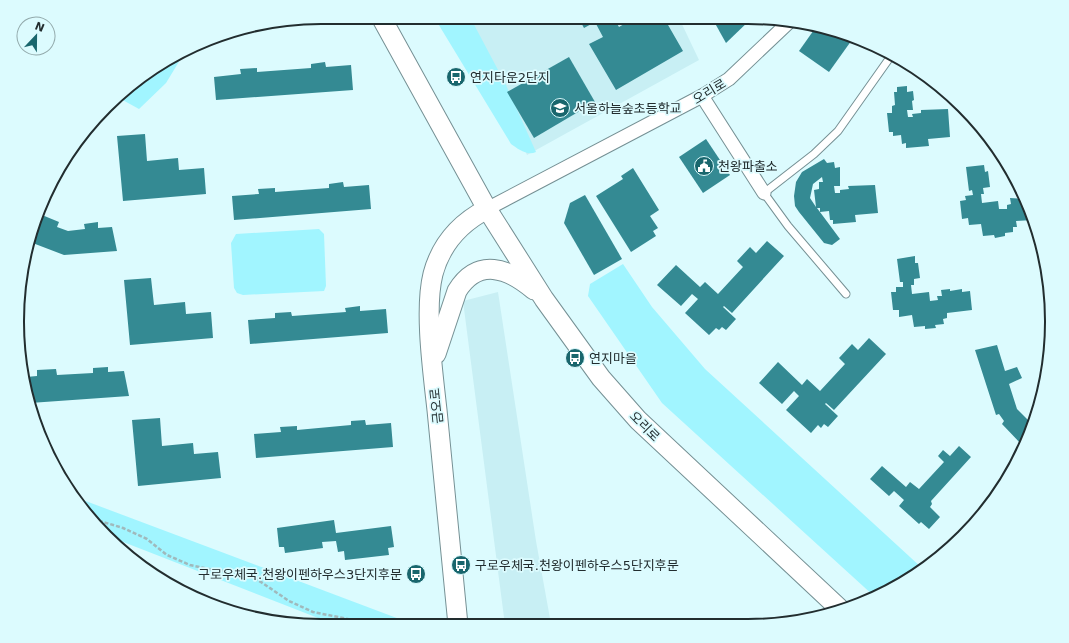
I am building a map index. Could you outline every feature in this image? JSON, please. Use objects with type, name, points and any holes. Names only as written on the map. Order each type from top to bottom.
[{"type":"main road","name":"오리로","points":[[385,24],[487,209],[544,299],[601,378],[638,420],[836,605]]},
{"type":"main road","name":"금오로","points":[[457,619],[432,367],[431,291],[433,275],[438,258],[447,243],[458,228],[470,218],[487,209]]},
{"type":"main road","points":[[432,367],[457,291],[471,274],[484,269],[499,270],[510,273],[521,279],[544,299]]},
{"type":"street","name":"오리로","points":[[487,209],[702,96],[729,79],[784,27]]},
{"type":"street","points":[[702,96],[764,193]]},
{"type":"lane","points":[[846,294],[788,226],[764,193],[814,154],[838,131],[888,60]]},
{"type":"path","points":[[101,521],[123,528],[147,539],[166,555],[190,565],[213,570],[241,573],[261,582],[289,601],[313,612],[348,619]]},
{"type":"shaded area","points":[[438,24],[474,24],[506,85],[536,152],[526,153],[511,144]]},
{"type":"shaded area","name":"서울하늘숲초등학교","points":[[471,24],[682,24],[699,60],[527,155]]},
{"type":"shaded area","points":[[180,60],[166,83],[139,109],[123,100],[140,85]]},
{"type":"shaded area","points":[[319,229],[324,234],[326,286],[324,291],[243,295],[237,293],[234,288],[231,243],[236,234]]},
{"type":"shaded area","points":[[623,264],[652,307],[705,369],[919,565],[896,579],[870,592],[662,403],[588,296],[590,284]]},
{"type":"shaded area","points":[[498,292],[536,541],[550,619],[504,619],[463,301]]},
{"type":"shaded area","points":[[83,500],[399,619],[320,619],[121,541]]},
{"type":"building","points":[[582,24],[591,24],[584,28]]},
{"type":"building","points":[[596,24],[617,24],[619,27],[624,24],[667,24],[683,51],[616,90],[589,44],[603,37]]},
{"type":"building","points":[[715,24],[746,24],[726,43]]},
{"type":"building","points":[[813,32],[850,43],[829,72],[799,51]]},
{"type":"building","points":[[569,57],[595,102],[534,138],[507,92]]},
{"type":"building","points":[[325,62],[326,67],[351,65],[353,90],[216,100],[214,77],[241,74],[240,69],[257,68],[257,72],[311,68],[311,64]]},
{"type":"building","points":[[907,86],[907,92],[913,91],[914,100],[912,101],[913,110],[907,110],[908,117],[913,117],[912,114],[921,113],[921,110],[948,109],[950,137],[928,139],[929,146],[906,148],[906,143],[902,144],[901,135],[893,136],[893,132],[889,132],[887,113],[892,113],[892,106],[895,105],[894,92],[897,92],[897,87]]},
{"type":"building","points":[[145,134],[147,161],[178,158],[179,170],[204,168],[206,194],[123,201],[117,136]]},
{"type":"building","name":"천왕파출소","points":[[706,139],[730,175],[703,193],[679,157]]},
{"type":"building","points":[[824,159],[827,163],[834,162],[835,168],[840,167],[840,186],[834,186],[835,193],[840,193],[840,190],[849,189],[848,186],[875,185],[878,213],[855,215],[856,222],[833,224],[833,220],[830,220],[829,211],[820,212],[820,208],[817,208],[840,239],[832,245],[824,243],[795,206],[794,196],[796,182],[802,172]],"holes":[[[822,177],[823,182],[819,182],[819,189],[814,190],[816,207],[810,198],[813,184]]]},
{"type":"building","points":[[984,165],[985,172],[988,171],[990,187],[983,188],[984,194],[981,194],[982,203],[998,201],[999,209],[1007,209],[1007,205],[1011,204],[1010,198],[1018,199],[1027,220],[1016,221],[1017,227],[1013,227],[1013,232],[1005,233],[1005,236],[995,238],[994,235],[983,236],[981,224],[969,225],[968,218],[962,219],[960,201],[966,200],[965,196],[973,195],[972,190],[969,191],[966,167]]},
{"type":"building","points":[[633,168],[659,210],[650,216],[658,228],[653,231],[656,236],[631,252],[596,196],[623,179],[621,176]]},
{"type":"building","points":[[343,182],[344,187],[369,185],[371,209],[234,220],[232,196],[259,194],[258,189],[275,188],[275,192],[329,188],[329,184]]},
{"type":"building","points":[[585,195],[622,259],[594,275],[564,223],[570,203]]},
{"type":"building","points":[[44,216],[59,222],[57,227],[68,231],[85,229],[84,224],[98,222],[98,228],[112,227],[117,251],[64,255],[34,244]]},
{"type":"building","points":[[767,241],[784,256],[732,313],[724,306],[723,307],[736,319],[726,330],[722,327],[719,330],[716,328],[709,335],[685,313],[698,299],[692,294],[681,306],[657,285],[676,265],[700,287],[705,282],[718,294],[743,267],[737,261],[750,247],[756,253]]},
{"type":"building","points":[[915,256],[915,263],[918,263],[920,278],[914,279],[914,285],[911,285],[912,294],[929,292],[930,301],[938,300],[937,296],[942,296],[941,290],[950,289],[950,291],[962,289],[962,292],[970,291],[972,310],[947,313],[947,318],[943,319],[944,324],[935,325],[936,328],[925,329],[925,326],[914,327],[912,315],[899,317],[899,310],[893,310],[891,292],[896,292],[896,287],[903,287],[903,282],[900,282],[897,259]]},
{"type":"building","points":[[151,278],[154,305],[185,302],[186,314],[211,312],[213,338],[130,345],[124,280]]},
{"type":"building","points":[[360,306],[360,311],[386,309],[388,333],[250,344],[248,320],[275,318],[275,313],[291,312],[292,316],[346,312],[345,308]]},
{"type":"building","points":[[869,338],[886,354],[834,410],[826,403],[825,404],[838,416],[828,427],[824,424],[821,428],[818,425],[811,433],[786,410],[799,396],[794,391],[782,404],[759,383],[778,362],[802,385],[807,379],[820,391],[845,364],[839,358],[852,344],[858,350]]},
{"type":"building","points":[[997,345],[1005,371],[1017,367],[1022,378],[1009,384],[1017,409],[1028,420],[1019,442],[1002,424],[1004,421],[999,414],[996,415],[975,350]]},
{"type":"building","points":[[108,367],[108,372],[124,371],[129,396],[35,403],[30,377],[37,376],[37,370],[56,369],[57,375],[93,373],[93,368]]},
{"type":"building","points":[[160,418],[162,446],[193,443],[194,454],[218,452],[221,478],[138,486],[132,420]]},
{"type":"building","points":[[365,420],[366,425],[391,423],[393,447],[256,458],[254,434],[281,432],[280,427],[297,426],[297,430],[351,425],[351,421]]},
{"type":"building","points":[[959,446],[971,457],[931,501],[932,504],[930,507],[940,517],[929,529],[921,522],[919,524],[899,506],[904,500],[894,491],[889,496],[870,479],[882,466],[906,487],[910,482],[919,489],[944,462],[938,456],[943,450],[950,456]]},
{"type":"building","points":[[334,520],[336,533],[391,526],[394,547],[388,548],[389,555],[345,560],[344,551],[338,552],[336,541],[322,542],[323,548],[285,553],[284,547],[279,547],[277,528]]},
{"type":"place","name":"연지타운2단지","points":[[456,77]]},
{"type":"place","name":"서울하늘숲초등학교","points":[[560,108]]},
{"type":"place","name":"천왕파출소","points":[[704,166]]},
{"type":"place","name":"연지마을","points":[[575,358]]},
{"type":"place","name":"구로우체국.천왕이펜하우스5단지후문","points":[[461,565]]},
{"type":"place","name":"구로우체국.천왕이펜하우스3단지후문","points":[[416,574]]}]
